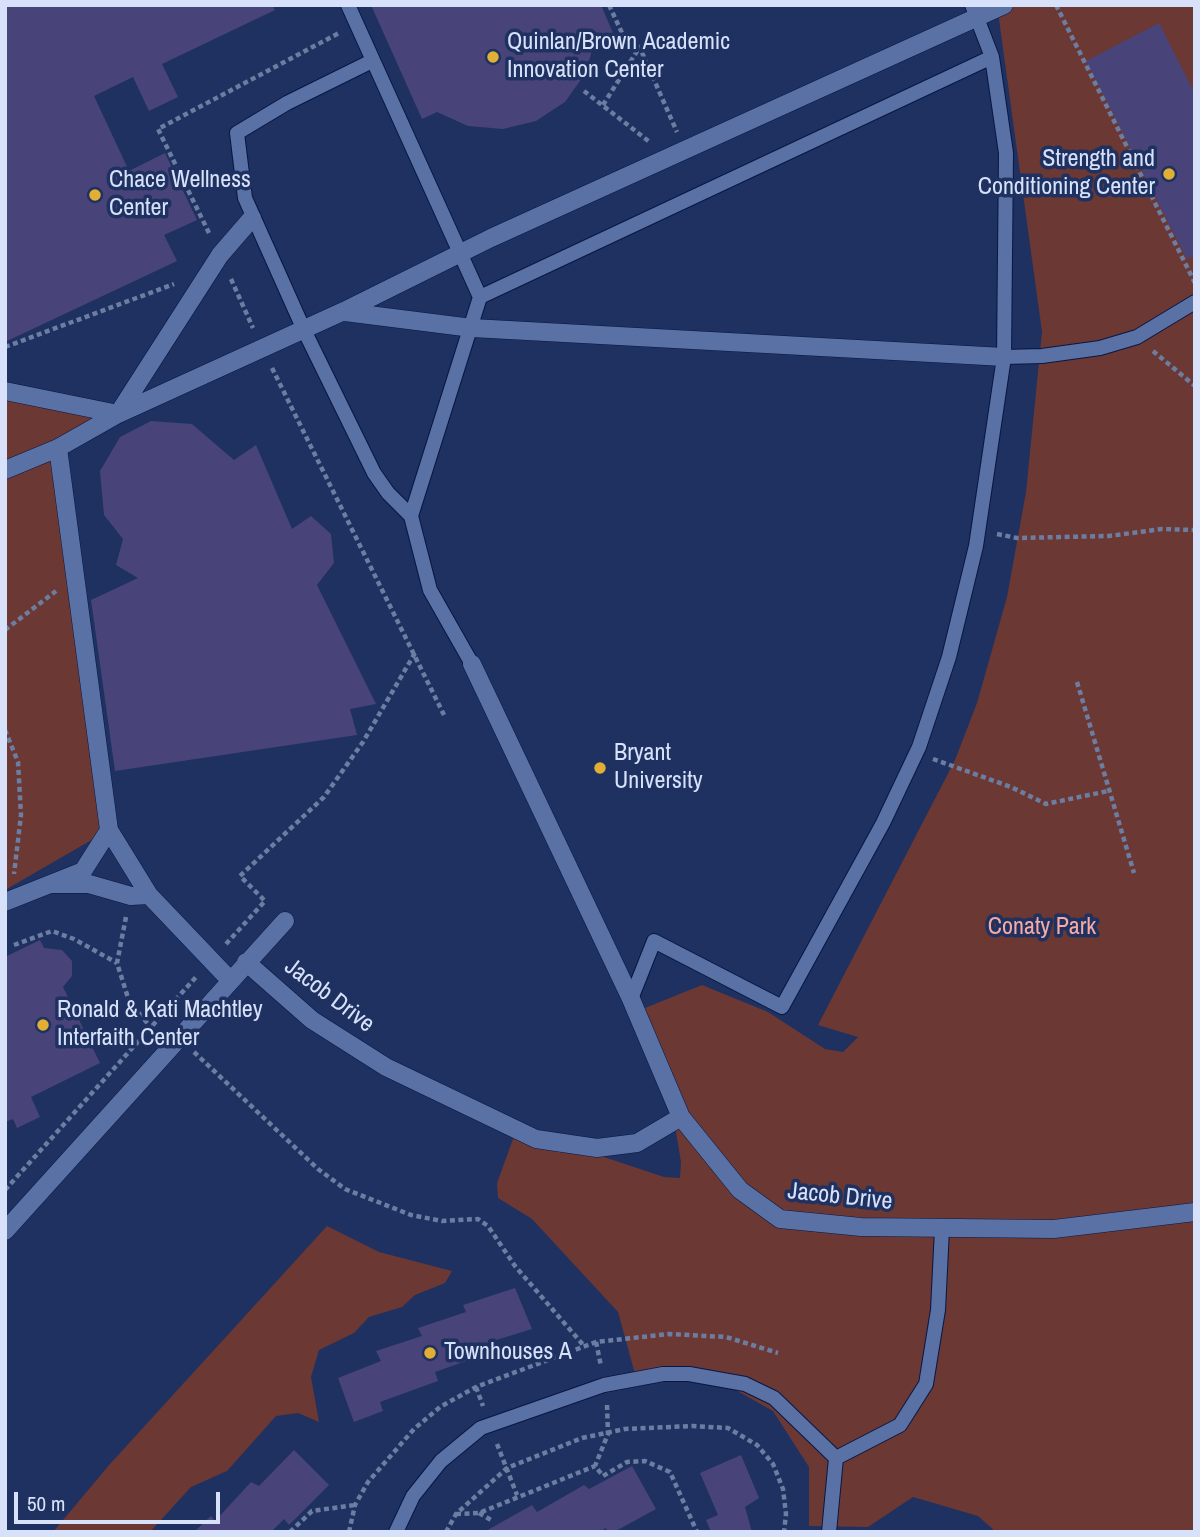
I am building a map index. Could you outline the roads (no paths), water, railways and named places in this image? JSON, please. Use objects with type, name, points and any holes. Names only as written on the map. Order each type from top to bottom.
[{"type":"street","points":[[5,470],[58,448],[118,414],[344,312],[461,253],[974,11],[1004,5]]},
{"type":"street","points":[[118,414],[211,270],[252,218]]},
{"type":"street","points":[[344,312],[472,328],[1004,357]]},
{"type":"street","points":[[5,391],[118,414]]},
{"type":"street","points":[[58,448],[73,577],[109,830],[149,895],[230,980]]},
{"type":"street","points":[[472,664],[631,999],[681,1117]]},
{"type":"street","points":[[8,900],[83,871],[109,830]]},
{"type":"street","points":[[51,884],[89,884],[131,896],[149,895]]},
{"type":"street","points":[[5,1231],[285,921]]},
{"type":"street","name":"Jacob Drive","points":[[246,962],[312,1020],[386,1067],[536,1139],[597,1148],[637,1143],[681,1117],[740,1190],[780,1219],[861,1227],[1054,1228],[1195,1212]]},
{"type":"lane","points":[[348,5],[480,297],[411,516]]},
{"type":"lane","points":[[631,999],[654,941],[782,1007],[883,823],[916,753],[949,657],[978,530],[1004,357],[1006,153],[992,57],[974,11]]},
{"type":"lane","points":[[480,297],[992,57]]},
{"type":"lane","points":[[372,61],[287,103],[237,133],[245,198],[304,330],[374,473],[388,493],[411,516],[430,590],[472,664]]},
{"type":"lane","points":[[1004,357],[1042,356],[1100,348],[1137,337],[1195,302]]},
{"type":"lane","points":[[836,1458],[900,1425],[926,1384],[938,1310],[942,1229]]},
{"type":"lane","points":[[396,1532],[413,1496],[434,1470],[452,1449],[481,1428],[572,1394],[663,1374],[689,1374],[745,1384],[774,1398],[836,1458]]},
{"type":"lane","points":[[829,1532],[836,1458]]},
{"type":"place","name":"Quinlan/Brown Academic Innovation Center","points":[[493,57]]},
{"type":"place","name":"Strength and Conditioning Center","points":[[1169,174]]},
{"type":"place","name":"Chace Wellness Center","points":[[95,195]]},
{"type":"place","name":"Bryant University","points":[[600,768]]},
{"type":"place","name":"Ronald & Kati Machtley Interfaith Center","points":[[43,1025]]},
{"type":"place","name":"Townhouses A","points":[[430,1353]]},
{"type":"park label","name":"Conaty Park","points":[[1042,928]]}]
